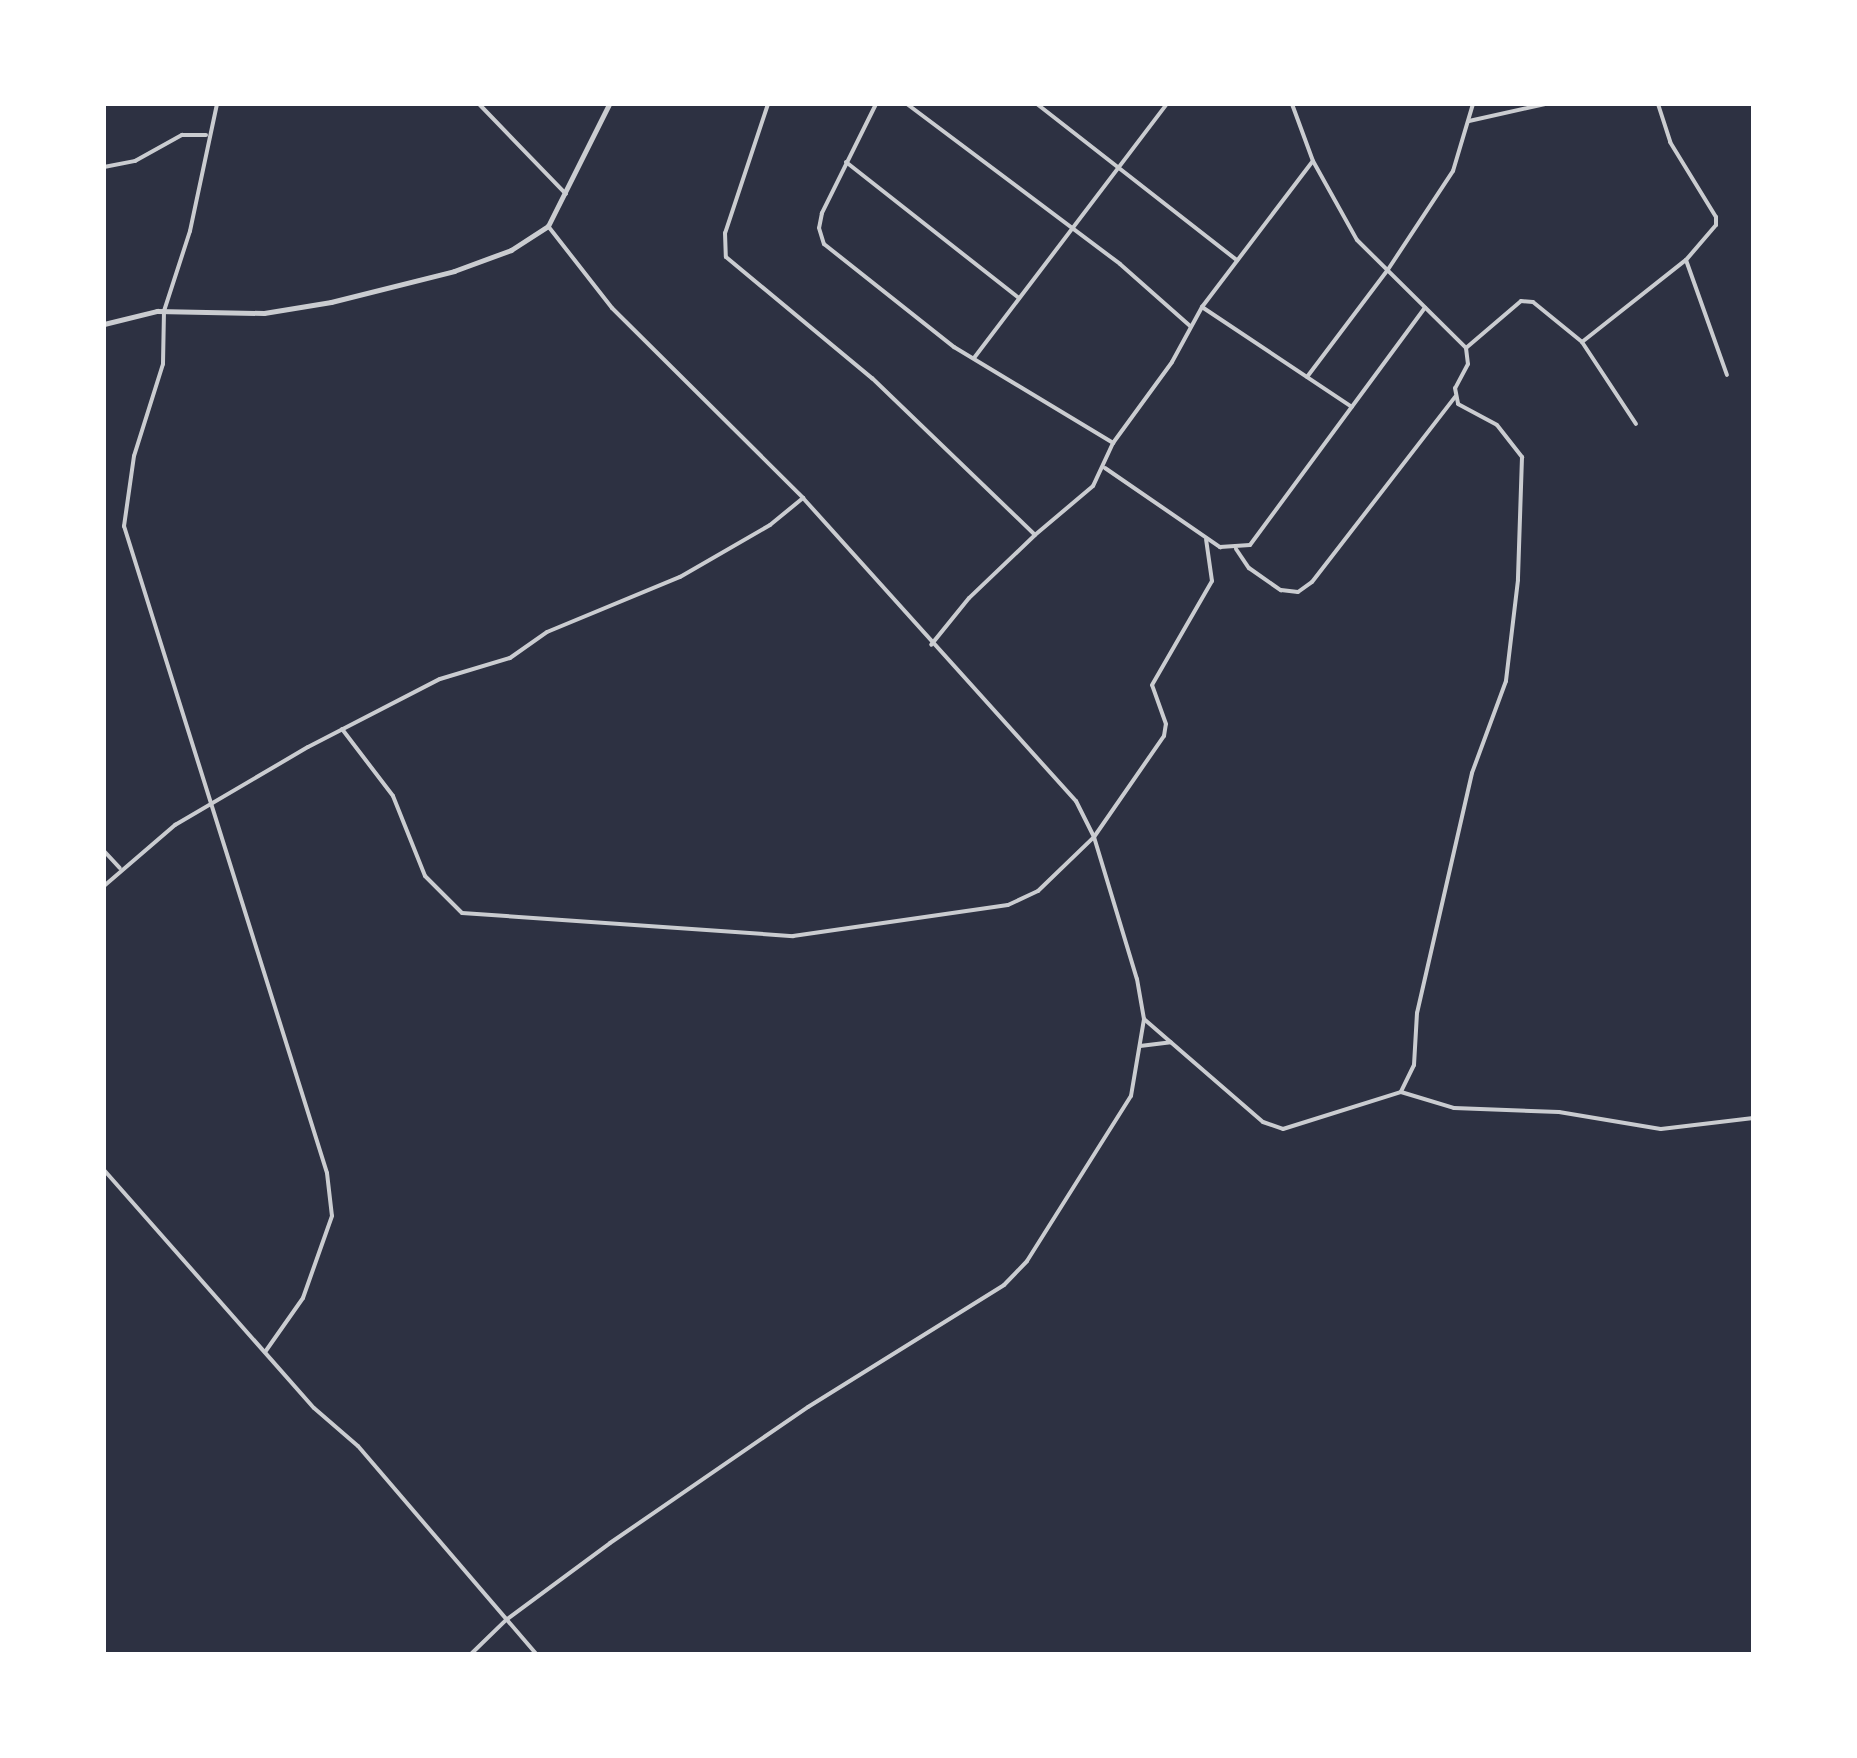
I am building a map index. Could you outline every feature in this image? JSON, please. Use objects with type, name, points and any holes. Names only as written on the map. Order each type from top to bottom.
[{"type":"street","points":[[217,104],[207,135],[190,231],[164,311],[163,364],[134,456],[124,526],[327,1173],[332,1216],[303,1298],[265,1352]]},
{"type":"street","points":[[479,104],[566,194]]},
{"type":"street","points":[[104,324],[164,311],[264,313],[331,302],[454,271],[511,250],[548,226],[609,104]]},
{"type":"street","points":[[768,104],[725,233],[726,257],[872,378],[1035,535]]},
{"type":"street","points":[[876,104],[822,213],[819,228],[824,244],[974,358],[1113,443]]},
{"type":"street","points":[[907,104],[1073,228],[1190,326]]},
{"type":"street","points":[[1037,104],[1121,166],[1237,260]]},
{"type":"street","points":[[974,358],[1167,104]]},
{"type":"street","points":[[1236,549],[1249,568],[1281,590],[1298,592],[1312,582],[1455,396],[1468,364],[1466,348],[1387,271],[1336,208],[1313,161],[1292,104]]},
{"type":"street","points":[[1307,377],[1387,271],[1453,171],[1473,104]]},
{"type":"street","points":[[1469,121],[1545,104]]},
{"type":"street","points":[[1582,342],[1686,260],[1716,225],[1716,217],[1670,142],[1658,104]]},
{"type":"street","points":[[104,167],[135,161],[182,135],[207,135]]},
{"type":"street","points":[[931,645],[969,598],[1035,535],[1093,486],[1105,468],[1113,443],[1172,362],[1202,307],[1313,161]]},
{"type":"street","points":[[846,162],[1019,298]]},
{"type":"street","points":[[471,1654],[506,1620],[808,1407],[1004,1285],[1027,1261],[1131,1096],[1144,1019],[1137,979],[1094,837],[1076,801],[1043,759],[931,645],[803,498],[621,318],[548,226]]},
{"type":"street","points":[[1686,260],[1727,375]]},
{"type":"street","points":[[1466,348],[1521,301],[1533,302],[1582,342],[1636,424]]},
{"type":"street","points":[[1202,307],[1352,407]]},
{"type":"street","points":[[1105,468],[1206,539],[1236,549],[1250,545],[1425,308]]},
{"type":"street","points":[[1401,1092],[1414,1065],[1420,997],[1472,773],[1506,681],[1518,580],[1522,457],[1497,425],[1458,404],[1455,396]]},
{"type":"street","points":[[104,886],[120,868],[211,801],[440,679],[510,658],[547,632],[680,577],[770,525],[803,498]]},
{"type":"street","points":[[342,729],[393,796],[425,876],[462,913],[793,936],[1008,905],[1038,891],[1094,837],[1164,736],[1166,724],[1152,685],[1212,581],[1206,539]]},
{"type":"street","points":[[104,851],[120,868]]},
{"type":"street","points":[[1144,1019],[1273,1127],[1283,1129],[1401,1092],[1454,1108],[1545,1110],[1661,1129],[1753,1118]]},
{"type":"street","points":[[1140,1046],[1171,1042]]},
{"type":"street","points":[[104,1170],[314,1408],[358,1446],[536,1654]]}]
